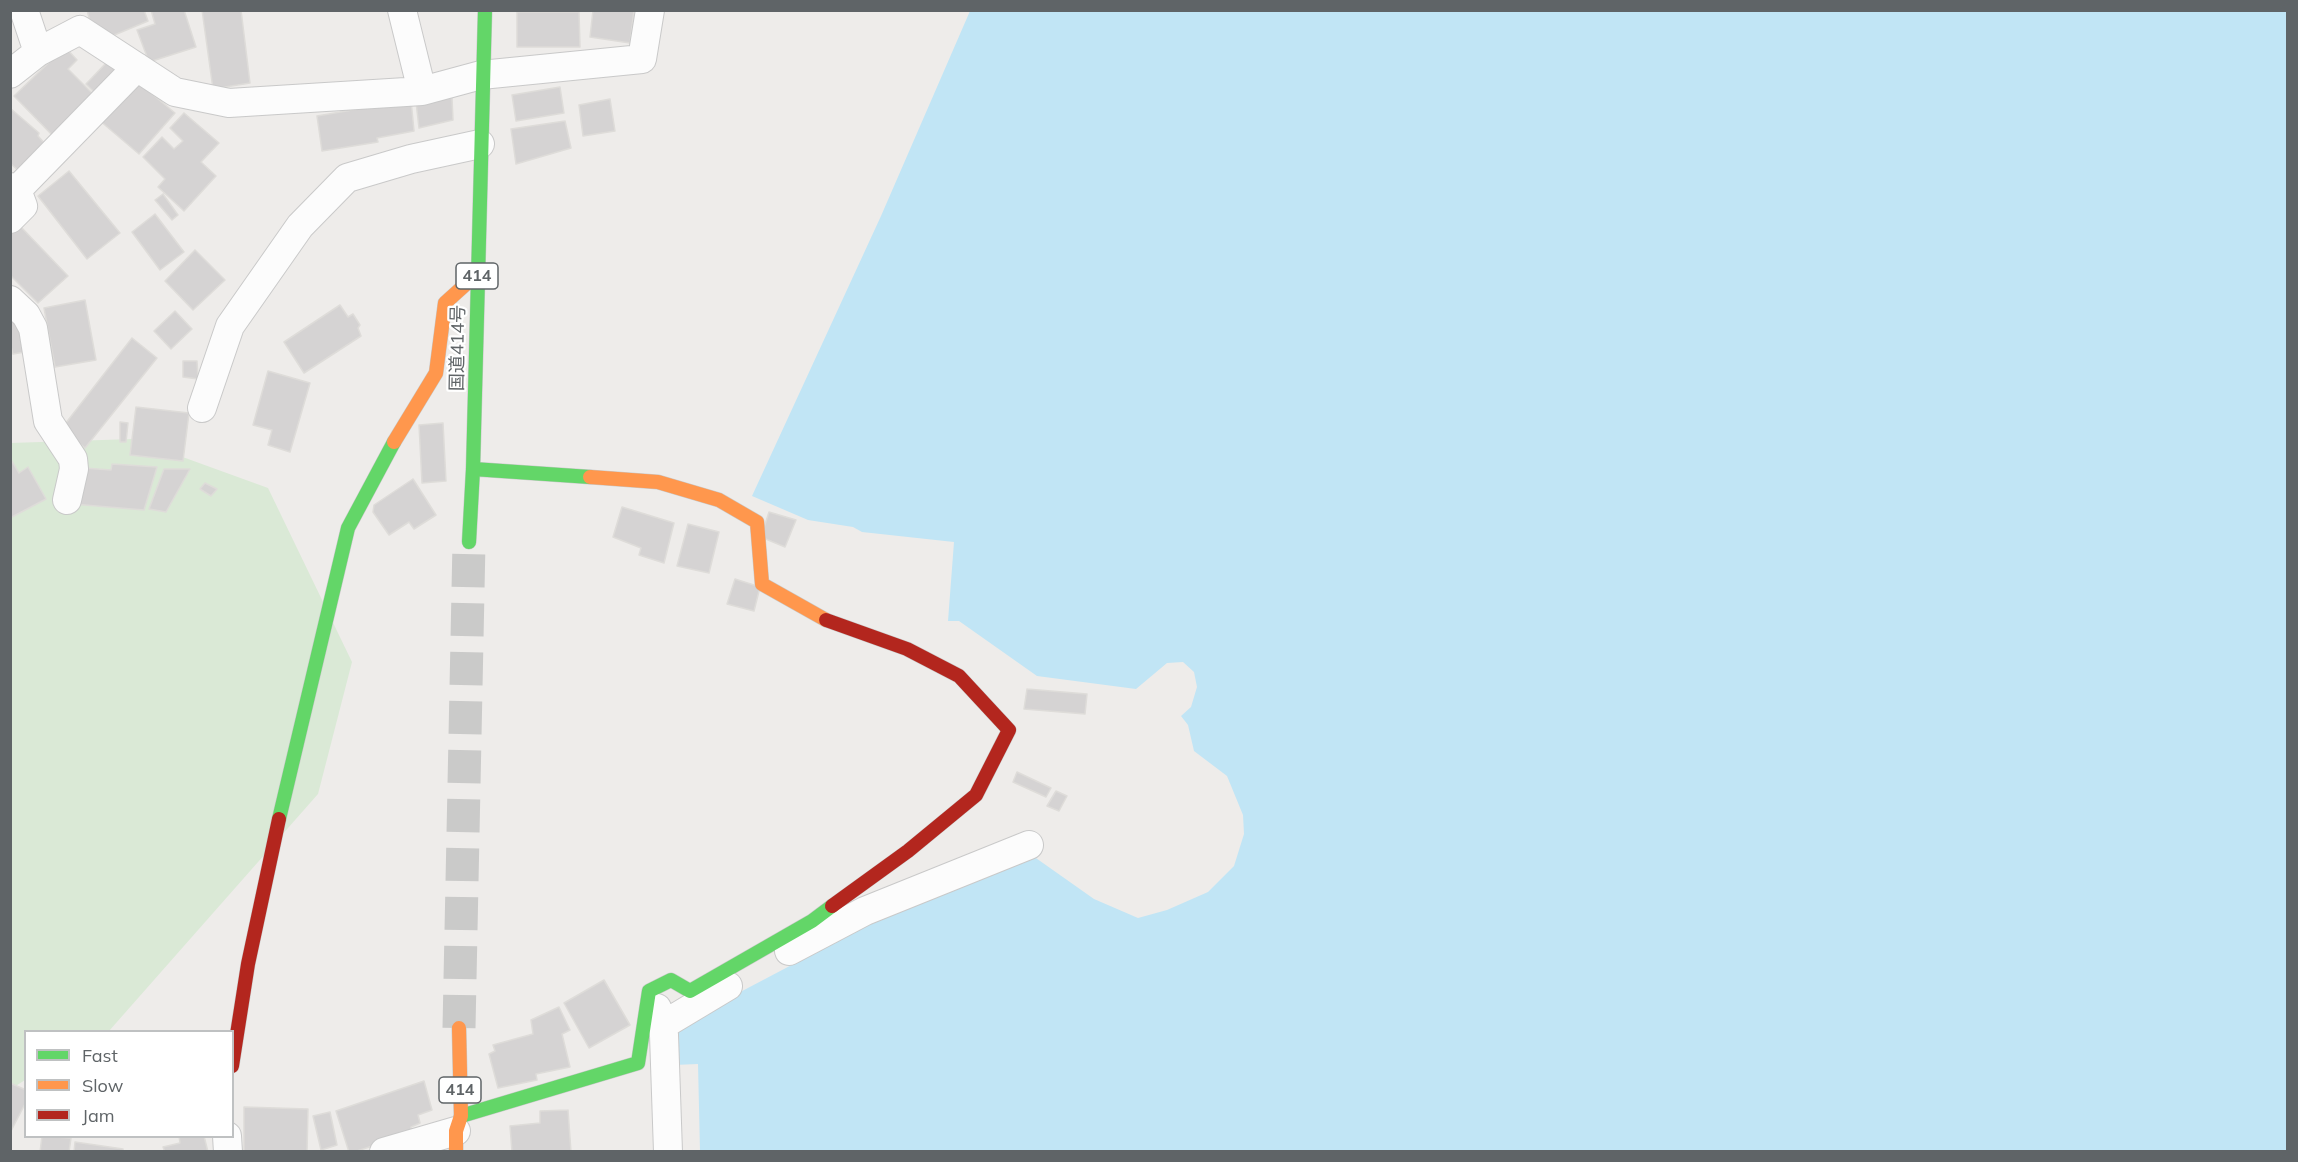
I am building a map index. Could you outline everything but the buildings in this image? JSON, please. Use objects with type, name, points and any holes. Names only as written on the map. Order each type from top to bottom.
[{"type":"main road","name":"国道414号","points":[[469,542],[473,469],[485,10]]},
{"type":"main road","points":[[234,1053],[248,964],[296,744],[348,528],[402,427],[436,373],[445,303],[477,273]]},
{"type":"main road","points":[[458,1133],[638,1063],[649,991],[671,980],[690,991],[822,914],[908,851],[976,795],[1009,730],[959,676],[907,649],[819,617],[762,584],[757,522],[719,500],[658,482],[473,469]]},
{"type":"main road","name":"414","points":[[458,1133],[459,1029]]},
{"type":"street","points":[[24,10],[38,52]]},
{"type":"street","points":[[402,10],[422,91]]},
{"type":"street","points":[[10,74],[38,52],[80,30],[175,92],[230,103],[422,91],[482,75],[642,59],[650,10]]},
{"type":"street","points":[[10,219],[23,206],[13,190],[137,67]]},
{"type":"street","points":[[202,408],[230,326],[300,226],[347,178],[411,159],[480,144]]},
{"type":"street","points":[[10,300],[26,315],[33,328],[48,421],[73,459],[74,469],[67,500]]},
{"type":"street","points":[[663,1025],[785,953],[865,911],[1029,845]]},
{"type":"street","points":[[649,991],[663,1025],[668,1152]]},
{"type":"street","points":[[384,1152],[458,1133]]},
{"type":"green space","points":[[133,439],[268,488],[352,662],[318,794],[110,1030],[24,1030],[24,1081],[11,1089],[10,443]]},
{"type":"water","points":[[970,11],[2287,11],[2287,1151],[700,1151],[698,1064],[674,1065],[670,1029],[879,919],[1033,856],[1094,899],[1138,918],[1167,910],[1208,892],[1234,866],[1244,834],[1243,815],[1227,776],[1194,751],[1188,725],[1181,716],[1191,707],[1197,687],[1194,672],[1183,662],[1167,663],[1136,689],[1037,676],[959,621],[948,621],[954,542],[862,532],[853,527],[808,520],[752,496],[881,216]]},
{"type":"tunnel","points":[[459,1028],[469,542]]},
{"type":"traffic: fast","points":[[469,542],[473,469],[485,10]]},
{"type":"traffic: fast","points":[[279,819],[348,528],[394,442]]},
{"type":"traffic: fast","points":[[473,469],[590,477]]},
{"type":"traffic: fast","points":[[461,1116],[638,1063],[649,991],[671,980],[690,991],[812,921],[832,906]]},
{"type":"traffic: slow","points":[[394,442],[436,373],[445,303],[477,274]]},
{"type":"traffic: slow","points":[[590,477],[658,482],[719,500],[757,522],[762,584],[826,620]]},
{"type":"traffic: slow","points":[[456,1152],[456,1131],[461,1116],[459,1028]]},
{"type":"traffic: jam","points":[[826,620],[907,649],[959,676],[1009,730],[976,795],[908,851],[832,906]]},
{"type":"traffic: jam","points":[[234,1053],[248,964],[279,819]]}]
